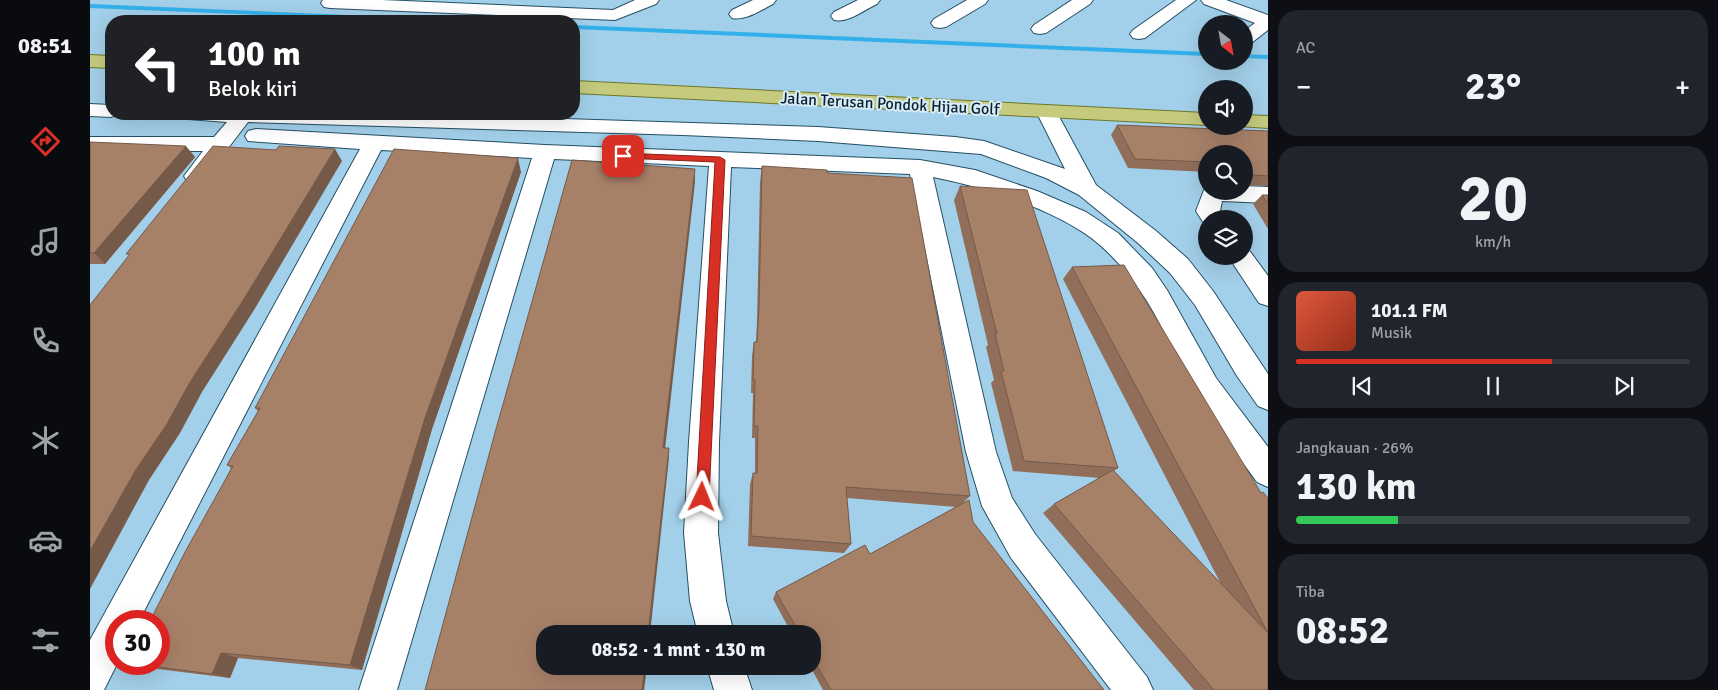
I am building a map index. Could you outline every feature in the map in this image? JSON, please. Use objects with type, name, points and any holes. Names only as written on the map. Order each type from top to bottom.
[{"type":"main road","points":[[90,61],[105,62]]},
{"type":"main road","name":"Jalan Terusan Pondok Hijau Golf","points":[[580,86],[1198,119]]},
{"type":"main road","points":[[1253,121],[1268,122]]},
{"type":"street","points":[[333,0],[330,3],[615,15],[650,0]]},
{"type":"street","points":[[570,0],[592,14]]},
{"type":"street","points":[[738,14],[767,0]]},
{"type":"street","points":[[840,16],[871,0]]},
{"type":"street","points":[[940,23],[979,0]]},
{"type":"street","points":[[1040,29],[1084,0]]},
{"type":"street","points":[[1139,34],[1187,0]]},
{"type":"street","points":[[1210,0],[1268,21]]},
{"type":"street","points":[[1253,33],[1268,21]]},
{"type":"street","points":[[90,110],[105,111]]},
{"type":"street","points":[[1037,111],[1054,173]]},
{"type":"street","points":[[1037,111],[1088,190]]},
{"type":"street","points":[[183,190],[239,120]]},
{"type":"street","points":[[389,120],[682,128],[936,142],[984,148],[1054,173],[1088,190],[1147,237],[1179,266],[1204,298],[1247,368],[1268,397]]},
{"type":"street","points":[[256,136],[373,144],[920,168],[975,178],[1029,197],[1078,218],[1109,239],[1148,282],[1158,297],[1206,387],[1268,472]]},
{"type":"street","points":[[90,144],[220,144]]},
{"type":"street","points":[[126,610],[373,144]]},
{"type":"street","points":[[378,690],[545,152]]},
{"type":"street","points":[[714,625],[708,601],[701,533],[704,442],[720,160]]},
{"type":"street","points":[[920,168],[981,452],[998,506],[1023,546],[1134,690]]},
{"type":"street","points":[[1211,210],[1212,196],[1220,193],[1268,195]]},
{"type":"street","points":[[1246,265],[1268,296]]},
{"type":"street","points":[[90,678],[105,649]]},
{"type":"street","points":[[728,675],[733,690]]},
{"type":"building","points":[[1117,125],[1198,128],[1198,135],[1253,135],[1253,130],[1268,131],[1268,176],[1253,175],[1253,145],[1198,145],[1198,162],[1135,159]]},
{"type":"building","points":[[90,142],[186,146],[94,253],[90,253]]},
{"type":"building","points":[[213,146],[276,150],[279,146],[335,149],[244,299],[190,382],[167,424],[135,471],[90,551],[90,305],[130,254],[126,254]]},
{"type":"building","points":[[394,149],[518,158],[425,418],[350,665],[221,653],[212,674],[170,669],[170,610],[156,610],[185,552],[233,466],[227,465],[260,408],[255,408]]},
{"type":"building","points":[[572,160],[695,169],[663,448],[669,448],[649,625],[536,625],[536,675],[644,675],[642,690],[425,690]]},
{"type":"building","points":[[762,166],[827,170],[827,173],[912,178],[970,496],[846,487],[851,544],[751,536],[753,473],[757,473],[758,426],[754,426],[755,380],[753,380],[754,342],[757,342],[759,307]]},
{"type":"building","points":[[960,186],[1027,190],[1118,468],[1024,461],[1001,371],[1004,371],[995,334],[997,334]]},
{"type":"building","points":[[1262,195],[1268,195],[1268,204]]},
{"type":"building","points":[[1124,265],[1261,493],[1263,492],[1268,498],[1268,633],[1072,267]]},
{"type":"building","points":[[1113,470],[1268,633],[1268,690],[1214,690],[1054,504]]},
{"type":"building","points":[[969,500],[973,522],[1104,690],[831,690],[821,673],[821,625],[795,625],[776,592],[865,545],[870,554]]},
{"type":"waterway","points":[[90,6],[301,15]]},
{"type":"waterway","points":[[580,27],[1198,54]]},
{"type":"waterway","points":[[1253,56],[1268,57]]},
{"type":"route","points":[[623,156],[720,160],[702,497]]}]
